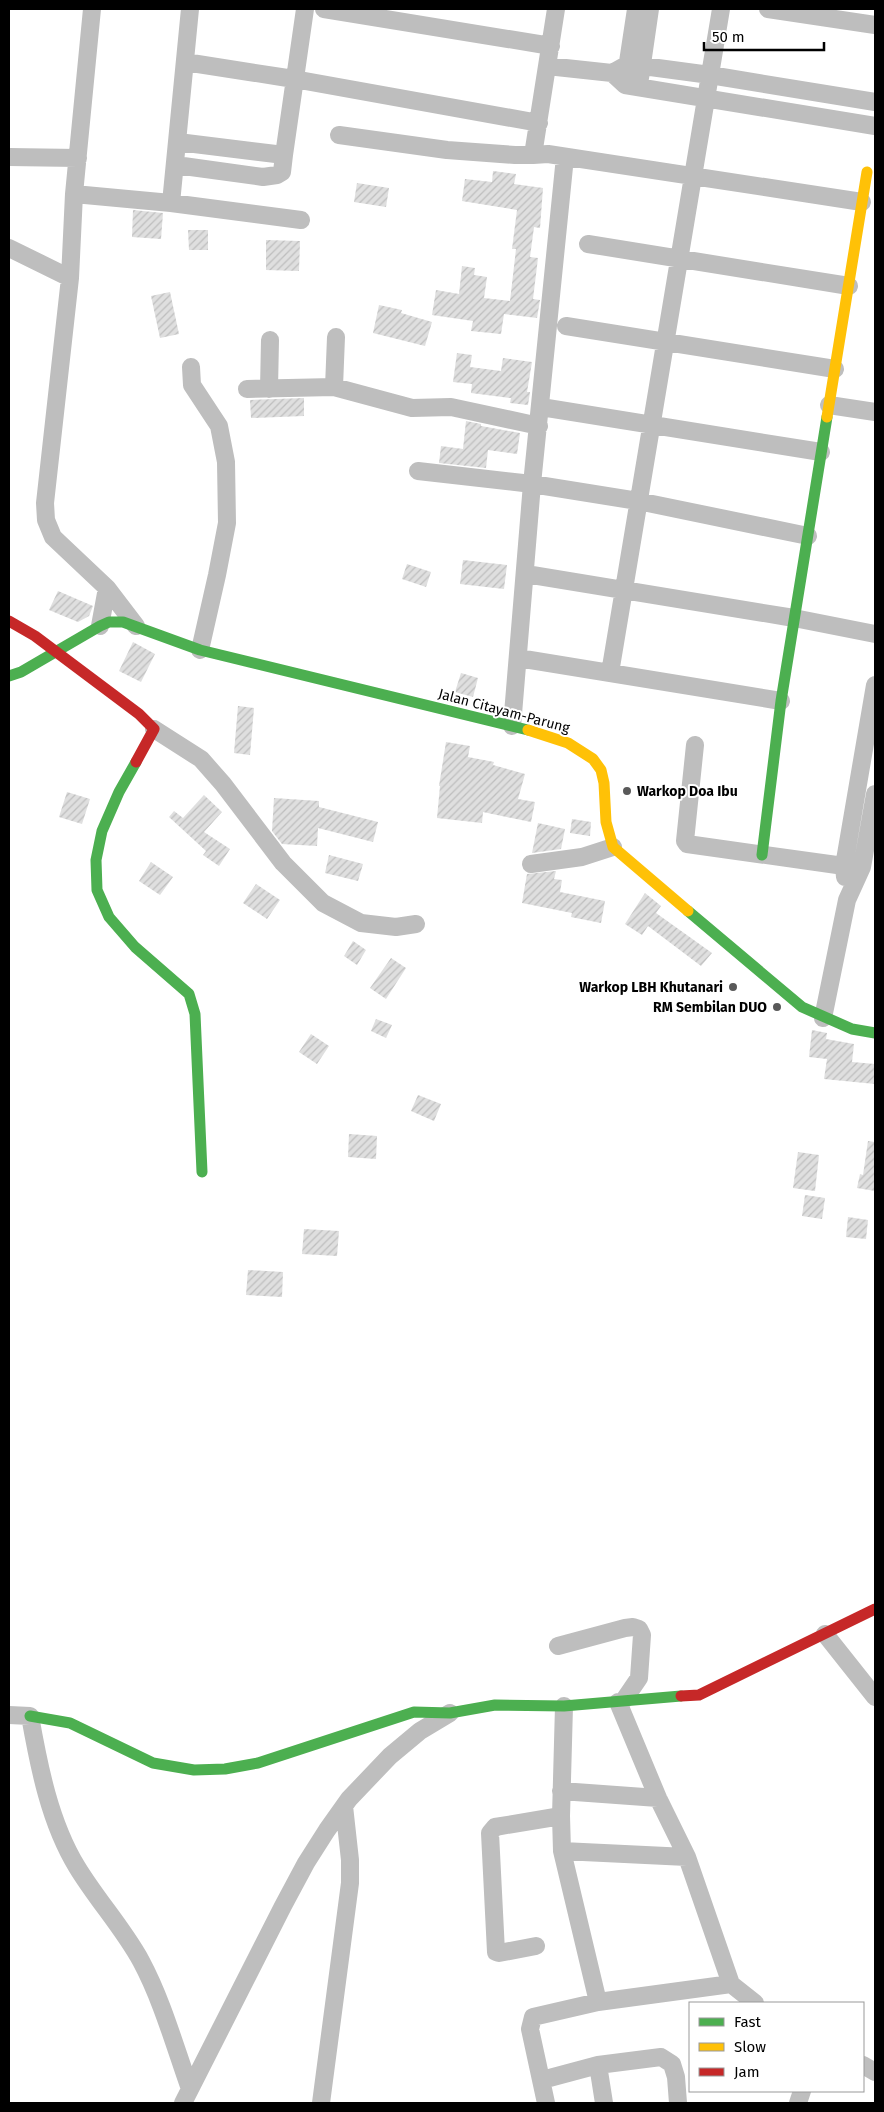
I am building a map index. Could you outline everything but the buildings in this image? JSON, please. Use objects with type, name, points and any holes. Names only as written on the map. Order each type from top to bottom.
[{"type":"street","points":[[92,9],[74,194],[70,278],[45,503],[46,520],[53,538],[107,588],[136,626]]},
{"type":"street","points":[[171,203],[190,9]]},
{"type":"street","points":[[176,165],[263,177],[277,176],[282,172],[305,9]]},
{"type":"street","points":[[324,9],[551,46]]},
{"type":"street","points":[[533,155],[556,9]]},
{"type":"street","points":[[625,82],[634,65],[636,9]]},
{"type":"street","points":[[625,82],[634,65],[650,9]]},
{"type":"street","points":[[610,673],[721,9]]},
{"type":"street","points":[[768,9],[875,25]]},
{"type":"street","points":[[185,62],[294,79],[539,123]]},
{"type":"street","points":[[634,65],[710,75],[875,102]]},
{"type":"street","points":[[548,66],[706,100],[875,126]]},
{"type":"street","points":[[339,135],[447,150],[515,155],[548,154],[862,202]]},
{"type":"street","points":[[178,142],[284,155]]},
{"type":"street","points":[[9,157],[78,158]]},
{"type":"street","points":[[512,726],[532,484],[556,238],[566,157]]},
{"type":"street","points":[[762,855],[781,701],[867,172]]},
{"type":"street","points":[[74,194],[171,203],[301,220]]},
{"type":"street","points":[[588,244],[849,286]]},
{"type":"street","points":[[9,248],[70,278]]},
{"type":"street","points":[[566,326],[835,369]]},
{"type":"street","points":[[334,387],[336,337]]},
{"type":"street","points":[[269,388],[270,340]]},
{"type":"street","points":[[191,367],[192,386],[219,426],[226,462],[227,523],[200,650]]},
{"type":"street","points":[[247,389],[334,387],[417,409],[451,407],[539,426]]},
{"type":"street","points":[[829,405],[875,412]]},
{"type":"street","points":[[541,407],[821,452]]},
{"type":"street","points":[[418,470],[532,484],[638,501],[808,536]]},
{"type":"street","points":[[526,574],[794,618],[875,634]]},
{"type":"street","points":[[94,629],[107,588]]},
{"type":"street","points":[[9,621],[35,636],[139,714],[154,729],[201,759],[223,784],[283,863],[323,903],[360,923],[396,927],[416,924]]},
{"type":"street","name":"Jalan Citayam-Parung","points":[[9,676],[21,672],[94,629],[115,622],[136,626],[200,650],[556,738],[592,756],[601,768],[604,781],[604,819],[614,847],[802,1007],[823,1018],[852,1029],[875,1033]]},
{"type":"street","points":[[518,658],[781,701]]},
{"type":"street","points":[[847,900],[844,866],[875,685]]},
{"type":"street","points":[[154,729],[119,792],[102,831],[96,860],[97,890],[109,917],[135,947],[189,994],[195,1014],[202,1172]]},
{"type":"street","points":[[695,745],[685,841],[691,845],[844,866]]},
{"type":"street","points":[[823,1018],[847,900],[862,867],[875,794]]},
{"type":"street","points":[[531,864],[582,857],[614,847]]},
{"type":"street","points":[[9,1715],[30,1716],[80,1727],[145,1760],[165,1767],[204,1770],[246,1765],[276,1758],[400,1716],[428,1710],[450,1713],[495,1705],[564,1706],[593,1704],[594,1696],[597,1694],[625,1697],[699,1695],[875,1609]]},
{"type":"street","points":[[558,1646],[633,1626],[639,1628],[642,1635],[639,1678],[625,1697]]},
{"type":"street","points":[[825,1634],[875,1697]]},
{"type":"street","points":[[625,1697],[658,1798],[686,1857],[731,1984],[754,2002]]},
{"type":"street","points":[[564,1706],[562,1851],[598,2002]]},
{"type":"street","points":[[187,2096],[306,1863],[344,1806],[390,1756],[420,1732],[450,1713]]},
{"type":"street","points":[[30,1716],[35,1744],[60,1835],[77,1867],[122,1931],[141,1962],[187,2096]]},
{"type":"street","points":[[562,1791],[658,1798]]},
{"type":"street","points":[[321,2103],[350,1883],[350,1860],[344,1806]]},
{"type":"street","points":[[536,1946],[496,1952],[490,1833],[495,1827],[561,1816]]},
{"type":"street","points":[[562,1851],[686,1857]]},
{"type":"street","points":[[546,2103],[530,2029],[533,2017],[598,2002],[731,1984]]},
{"type":"street","points":[[542,2080],[598,2065],[661,2057],[672,2064],[676,2077],[678,2103]]},
{"type":"street","points":[[598,2065],[604,2103]]},
{"type":"street","points":[[864,2066],[875,2072]]},
{"type":"traffic: fast","points":[[762,855],[781,701],[827,417]]},
{"type":"traffic: fast","points":[[9,676],[21,672],[100,626],[109,622],[123,622],[200,650],[528,730]]},
{"type":"traffic: fast","points":[[136,762],[119,792],[102,831],[96,860],[97,890],[109,917],[135,947],[189,994],[195,1014],[202,1172]]},
{"type":"traffic: fast","points":[[688,911],[802,1007],[852,1029],[875,1033]]},
{"type":"traffic: fast","points":[[30,1716],[70,1723],[153,1763],[194,1770],[225,1769],[258,1763],[414,1712],[450,1713],[495,1705],[564,1706],[681,1696]]},
{"type":"traffic: slow","points":[[827,417],[867,172]]},
{"type":"traffic: slow","points":[[528,730],[568,743],[593,759],[601,770],[604,783],[606,822],[613,847],[688,911]]},
{"type":"traffic: jam","points":[[9,621],[35,636],[139,714],[154,729],[136,762]]},
{"type":"traffic: jam","points":[[681,1696],[699,1695],[875,1609]]},
{"type":"place","name":"Warkop Doa Ibu","points":[[627,791]]},
{"type":"place","name":"Warkop LBH Khutanari","points":[[733,987]]},
{"type":"place","name":"RM Sembilan DUO","points":[[777,1007]]}]
